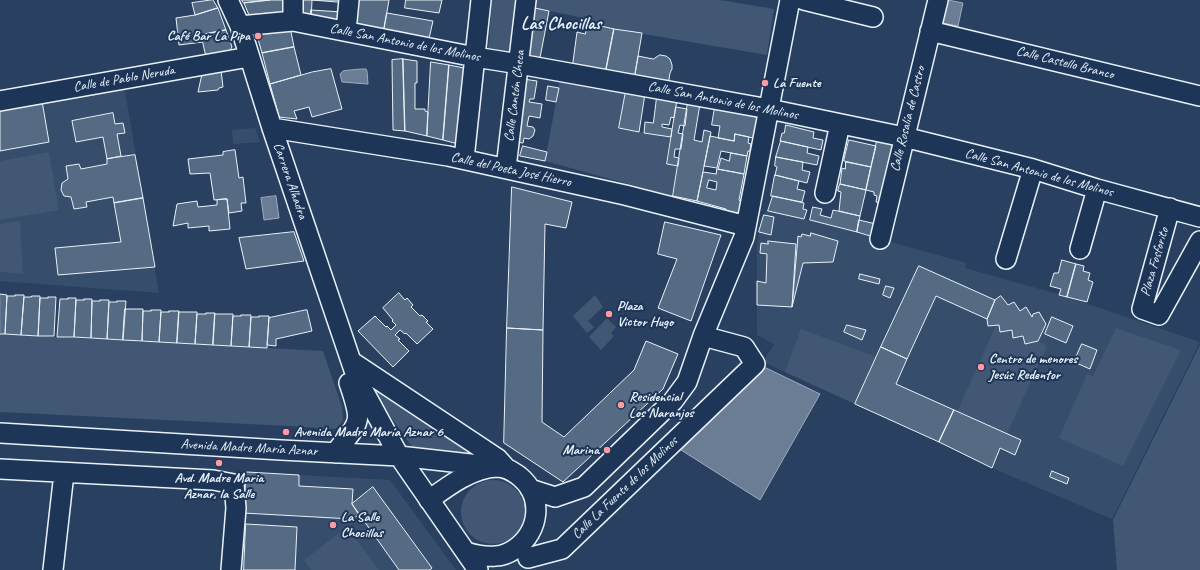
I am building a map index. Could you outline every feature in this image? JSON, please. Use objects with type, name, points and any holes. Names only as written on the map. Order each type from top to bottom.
[{"type":"street","name":"Carrera Alhadra","points":[[228,0],[240,26],[272,128],[357,379],[399,456],[478,570]]},
{"type":"street","points":[[293,0],[293,21]]},
{"type":"street","points":[[346,31],[349,0]]},
{"type":"street","points":[[464,159],[481,0]]},
{"type":"street","name":"Calle Cantón Checa","points":[[506,168],[526,0]]},
{"type":"street","name":"Calle La Fuente de los Molinos","points":[[530,489],[555,497],[584,487],[673,401],[687,382],[703,336],[744,237],[790,0]]},
{"type":"street","points":[[804,0],[873,17]]},
{"type":"street","name":"Calle Rosalía de Castro","points":[[880,238],[938,0]]},
{"type":"street","name":"Calle San Antonio de los Molinos","points":[[240,26],[293,21],[475,57],[769,109],[904,137],[1033,169],[1097,189],[1200,216]]},
{"type":"street","name":"Calle Castello Branco","points":[[930,31],[1200,96]]},
{"type":"street","name":"Calle de Pablo Neruda","points":[[0,101],[249,57]]},
{"type":"street","points":[[825,193],[840,124]]},
{"type":"street","name":"Calle del Poeta José Hierro","points":[[272,128],[464,159],[625,195],[746,226]]},
{"type":"street","points":[[1006,259],[1033,169]]},
{"type":"street","points":[[1080,249],[1097,189]]},
{"type":"street","name":"Plaza Fosforito","points":[[1170,208],[1142,309],[1159,315],[1200,241]]},
{"type":"street","name":"Calle La Fuente de los Molinos","points":[[527,550],[562,549],[755,364],[744,347],[703,336]]},
{"type":"street","name":"Carrera Alhadra","points":[[335,453],[353,431],[358,422],[358,412],[346,371],[352,362]]},
{"type":"street","points":[[352,362],[498,460],[502,468]]},
{"type":"street","name":"Avenida Madre María Aznar","points":[[0,433],[399,456],[502,468]]},
{"type":"street","points":[[429,500],[463,478],[487,469],[502,468],[522,479],[530,489],[536,510],[527,550],[499,570]]},
{"type":"street","points":[[0,469],[213,480],[234,484],[236,508],[231,570]]},
{"type":"street","points":[[53,570],[64,473]]},
{"type":"street","points":[[466,552],[481,556],[497,556],[527,550]]},
{"type":"shaded area","points":[[492,0],[516,0],[511,55],[488,51]]},
{"type":"shaded area","points":[[536,0],[720,0],[774,9],[767,55],[614,29],[578,21],[579,17],[535,8]]},
{"type":"shaded area","points":[[948,0],[963,3],[958,26],[942,23]]},
{"type":"shaded area","points":[[366,69],[367,71],[368,84],[342,82],[340,74],[343,71]]},
{"type":"shaded area","points":[[123,79],[159,293],[0,281],[0,101]]},
{"type":"shaded area","points":[[560,80],[626,91],[619,128],[670,137],[666,164],[678,166],[672,196],[545,161]]},
{"type":"shaded area","points":[[255,128],[260,142],[233,144],[232,130]]},
{"type":"shaded area","points":[[49,152],[59,210],[0,220],[0,161]]},
{"type":"shaded area","points":[[276,196],[279,218],[264,220],[261,198]]},
{"type":"shaded area","name":"Centro de menores Jesús Redentor","points":[[766,211],[823,223],[966,263],[965,268],[1061,295],[1200,342],[1112,519],[992,468],[939,442],[763,362],[774,344],[757,335],[757,244],[759,232]]},
{"type":"shaded area","points":[[20,221],[23,274],[0,272],[0,224]]},
{"type":"shaded area","points":[[595,295],[603,307],[588,321],[594,327],[587,333],[573,316]]},
{"type":"shaded area","points":[[607,318],[616,327],[611,333],[614,336],[601,350],[589,337]]},
{"type":"shaded area","points":[[996,325],[999,325],[1000,332],[1012,330],[1013,338],[1023,336],[1025,344],[1038,341],[1047,346],[1007,434],[957,412]]},
{"type":"shaded area","points":[[1116,328],[1181,350],[1123,466],[1059,438],[1087,374],[1093,376]]},
{"type":"shaded area","points":[[801,329],[877,357],[855,404],[785,372]]},
{"type":"shaded area","points":[[0,334],[323,351],[342,407],[343,421],[334,429],[0,412]]},
{"type":"shaded area","points":[[1200,345],[1200,570],[1117,570],[1113,520]]},
{"type":"shaded area","points":[[764,367],[820,394],[760,500],[681,450]]},
{"type":"shaded area","points":[[368,385],[478,455],[415,451]]},
{"type":"shaded area","name":"La Salle Chocillas","points":[[247,472],[390,480],[456,570],[238,570]]},
{"type":"shaded area","points":[[493,480],[511,486],[519,494],[525,512],[519,530],[511,538],[493,544],[475,538],[467,530],[461,512],[467,494],[475,486]]},
{"type":"shaded area","points":[[347,527],[379,570],[311,570],[304,560]]},
{"type":"building","points":[[213,0],[218,8],[195,15],[192,3]]},
{"type":"building","points":[[242,0],[270,0],[244,3]]},
{"type":"building","points":[[287,0],[290,16],[251,20],[244,3]]},
{"type":"building","points":[[301,0],[312,0],[311,22],[300,21]]},
{"type":"building","points":[[312,0],[342,0],[342,2]]},
{"type":"building","points":[[352,0],[389,0],[383,35],[351,30]]},
{"type":"building","points":[[406,0],[442,0],[439,13],[405,8]]},
{"type":"building","points":[[218,8],[226,30],[201,35],[203,42],[179,45],[176,18],[195,15]]},
{"type":"building","points":[[535,8],[549,11],[539,63],[526,61]]},
{"type":"building","points":[[311,10],[342,12],[341,24],[311,23]]},
{"type":"building","points":[[387,13],[433,21],[428,43],[383,35]]},
{"type":"building","points":[[588,23],[614,29],[605,75],[572,69],[577,32],[585,34]]},
{"type":"building","points":[[290,27],[294,47],[262,53],[256,32]]},
{"type":"building","points":[[614,29],[642,33],[634,80],[605,75]]},
{"type":"building","points":[[226,30],[232,47],[230,50],[227,53],[206,57],[201,35]]},
{"type":"building","points":[[294,47],[301,75],[270,84],[262,53]]},
{"type":"building","points":[[660,55],[666,56],[670,59],[672,65],[668,86],[634,80],[638,56],[653,59]]},
{"type":"building","points":[[403,59],[405,131],[393,130],[392,60]]},
{"type":"building","points":[[403,59],[417,61],[415,109],[425,109],[425,111],[428,112],[427,136],[405,131]]},
{"type":"building","points":[[431,62],[449,65],[443,140],[427,136]]},
{"type":"building","points":[[449,65],[464,68],[458,144],[443,140]]},
{"type":"building","points":[[331,69],[342,109],[312,117],[309,107],[294,111],[297,119],[279,117],[270,84],[312,72]]},
{"type":"building","points":[[221,70],[223,87],[219,88],[218,90],[198,92],[202,74]]},
{"type":"building","points":[[523,79],[537,81],[534,99],[530,99],[529,102],[542,104],[540,118],[529,116],[527,126],[533,127],[535,130],[533,136],[529,139],[524,138],[523,143],[516,142]]},
{"type":"building","points":[[548,86],[559,88],[556,102],[546,100]]},
{"type":"building","points":[[626,91],[645,94],[639,132],[619,128]]},
{"type":"building","points":[[657,97],[677,100],[674,118],[671,117],[669,125],[662,124],[662,127],[672,129],[671,137],[644,133],[645,122],[653,123]]},
{"type":"building","points":[[42,101],[49,142],[0,151],[0,107]]},
{"type":"building","points":[[688,102],[700,104],[694,140],[702,142],[704,130],[711,132],[697,201],[673,196]]},
{"type":"building","points":[[676,107],[687,109],[685,126],[680,125],[678,133],[683,134],[681,149],[675,149],[674,157],[679,158],[678,166],[667,164]]},
{"type":"building","points":[[715,107],[763,117],[758,139],[735,134],[734,141],[718,138],[720,126],[712,125]]},
{"type":"building","points":[[113,113],[115,124],[123,123],[125,133],[117,134],[121,156],[107,159],[103,137],[76,142],[72,121]]},
{"type":"building","points":[[786,125],[814,132],[813,138],[823,140],[821,150],[780,141]]},
{"type":"building","points":[[735,134],[749,137],[748,143],[751,144],[750,151],[748,151],[747,156],[721,151],[717,168],[704,166],[710,136],[734,141]]},
{"type":"building","points":[[849,140],[876,146],[871,167],[844,161]]},
{"type":"building","points":[[781,141],[808,147],[807,153],[819,156],[817,165],[776,157]]},
{"type":"building","points":[[877,141],[898,145],[885,204],[876,202],[877,196],[874,195],[874,192],[866,190]]},
{"type":"building","points":[[523,146],[547,152],[545,161],[520,156]]},
{"type":"building","points":[[235,150],[239,178],[243,177],[246,203],[241,203],[242,211],[229,213],[227,199],[214,200],[210,173],[190,174],[188,159],[223,155],[223,152]]},
{"type":"building","points":[[731,153],[747,156],[744,174],[718,169],[721,158],[729,161]]},
{"type":"building","points":[[135,155],[143,198],[114,203],[113,197],[86,202],[87,207],[74,209],[71,197],[64,196],[61,190],[62,183],[68,179],[66,166],[79,164],[81,169],[107,164],[107,159]]},
{"type":"building","points":[[776,157],[803,162],[802,170],[810,172],[807,183],[775,175],[777,167],[775,166]]},
{"type":"building","points":[[846,162],[871,167],[866,190],[840,184],[842,168],[845,169]]},
{"type":"building","points":[[717,169],[744,174],[739,200],[741,202],[739,213],[727,211],[726,209],[697,201],[703,172],[716,174]],"holes":[[[709,180],[717,182],[716,190],[707,188]]]},
{"type":"building","points":[[775,175],[799,181],[797,189],[805,191],[802,202],[771,196]]},
{"type":"building","points":[[840,184],[866,190],[860,216],[839,211],[841,192],[838,191]]},
{"type":"building","points":[[512,187],[572,202],[566,228],[545,224],[543,330],[507,328]]},
{"type":"building","points":[[773,196],[804,203],[803,209],[807,210],[804,219],[768,211]]},
{"type":"building","points":[[143,198],[155,267],[58,275],[55,248],[121,242],[114,203]]},
{"type":"building","points":[[227,199],[230,229],[209,231],[209,226],[188,228],[188,223],[173,226],[177,204],[197,201],[198,207],[217,205],[217,200]]},
{"type":"building","points":[[813,207],[822,209],[820,215],[831,218],[833,210],[860,216],[857,232],[810,220]]},
{"type":"building","points":[[764,215],[774,217],[771,235],[759,232]]},
{"type":"building","points":[[859,220],[880,225],[877,238],[857,232]]},
{"type":"building","points":[[665,222],[721,235],[691,321],[658,308],[677,259],[658,254]]},
{"type":"building","points":[[294,232],[304,261],[246,269],[239,238]]},
{"type":"building","points":[[811,233],[838,241],[833,262],[803,263],[792,307],[798,236],[801,237],[802,234],[810,236]]},
{"type":"building","points":[[768,241],[796,244],[792,307],[757,305],[757,281],[766,283],[767,254],[760,253],[761,243],[768,244]]},
{"type":"building","points":[[1062,260],[1076,264],[1067,297],[1059,295],[1061,289],[1050,286],[1054,273],[1058,273]]},
{"type":"building","points":[[1076,264],[1084,266],[1083,271],[1090,273],[1088,280],[1093,282],[1087,302],[1067,297]]},
{"type":"building","points":[[919,266],[995,300],[987,319],[936,296],[907,359],[881,347]]},
{"type":"building","points":[[860,274],[880,279],[879,284],[859,279]]},
{"type":"building","points":[[886,286],[894,288],[890,298],[883,295]]},
{"type":"building","points":[[399,293],[405,300],[407,298],[413,305],[411,307],[420,316],[422,315],[428,321],[426,322],[433,329],[417,344],[406,333],[405,334],[400,330],[395,335],[409,351],[393,367],[358,331],[375,316],[391,330],[396,325],[383,308]]},
{"type":"building","points":[[0,294],[7,295],[5,334],[0,334]]},
{"type":"building","points":[[24,295],[21,335],[5,334],[7,296]]},
{"type":"building","points":[[40,296],[38,336],[21,335],[24,297]]},
{"type":"building","points":[[1001,296],[1008,305],[1014,302],[1020,311],[1026,307],[1032,317],[1033,314],[1039,312],[1046,324],[1038,341],[1025,344],[1023,336],[1013,338],[1012,330],[1000,332],[999,325],[988,326],[987,319],[995,300]]},
{"type":"building","points":[[56,297],[54,336],[38,336],[40,298]]},
{"type":"building","points":[[76,298],[74,337],[57,337],[60,299]]},
{"type":"building","points":[[92,299],[91,338],[74,337],[76,300]]},
{"type":"building","points":[[109,300],[107,339],[91,338],[92,301]]},
{"type":"building","points":[[126,301],[123,340],[107,339],[109,302]]},
{"type":"building","points":[[125,309],[143,309],[142,341],[123,340]]},
{"type":"building","points":[[161,310],[159,342],[142,341],[143,311]]},
{"type":"building","points":[[307,310],[312,331],[276,339],[276,346],[267,345],[269,318]]},
{"type":"building","points":[[179,311],[177,343],[159,342],[161,312]]},
{"type":"building","points":[[179,312],[197,312],[195,344],[177,343]]},
{"type":"building","points":[[215,313],[213,345],[195,344],[197,314]]},
{"type":"building","points":[[215,314],[233,314],[231,346],[213,345]]},
{"type":"building","points":[[251,315],[249,347],[231,346],[233,316]]},
{"type":"building","points":[[269,316],[267,348],[249,347],[251,317]]},
{"type":"building","points":[[1052,317],[1073,326],[1066,343],[1045,334]]},
{"type":"building","points":[[847,325],[866,330],[862,340],[844,332]]},
{"type":"building","name":"Residencial Los Naranjos","points":[[507,328],[543,330],[542,422],[564,437],[634,370],[646,341],[678,354],[663,389],[563,482],[504,443]]},
{"type":"building","points":[[1082,344],[1097,350],[1090,369],[1074,362]]},
{"type":"building","points":[[881,347],[907,359],[896,384],[954,410],[939,442],[855,404]]},
{"type":"building","points":[[954,410],[1021,440],[1015,455],[1000,448],[992,468],[939,442]]},
{"type":"building","points":[[1052,471],[1069,478],[1067,484],[1050,477]]},
{"type":"building","points":[[247,472],[299,475],[299,486],[353,489],[352,504],[359,515],[352,519],[243,513]]},
{"type":"building","points":[[373,487],[432,568],[430,570],[399,570],[352,504]]},
{"type":"building","points":[[246,524],[297,527],[295,570],[244,570]]},
{"type":"place","name":"Café Bar La Pipa","points":[[258,36]]},
{"type":"place","name":"La Fuente","points":[[765,83]]},
{"type":"place","name":"Plaza Victor Hugo","points":[[609,314]]},
{"type":"place","name":"Centro de menores Jesús Redentor","points":[[981,367]]},
{"type":"place","name":"Residencial Los Naranjos","points":[[621,405]]},
{"type":"place","name":"Avenida Madre María Aznar 6","points":[[286,432]]},
{"type":"place","name":"Marina","points":[[607,450]]},
{"type":"place","name":"Avd. Madre Maria Aznar, la Salle","points":[[219,463]]},
{"type":"place","name":"La Salle Chocillas","points":[[333,525]]},
{"type":"district","name":"Las Chocillas","points":[[561,24]]}]
